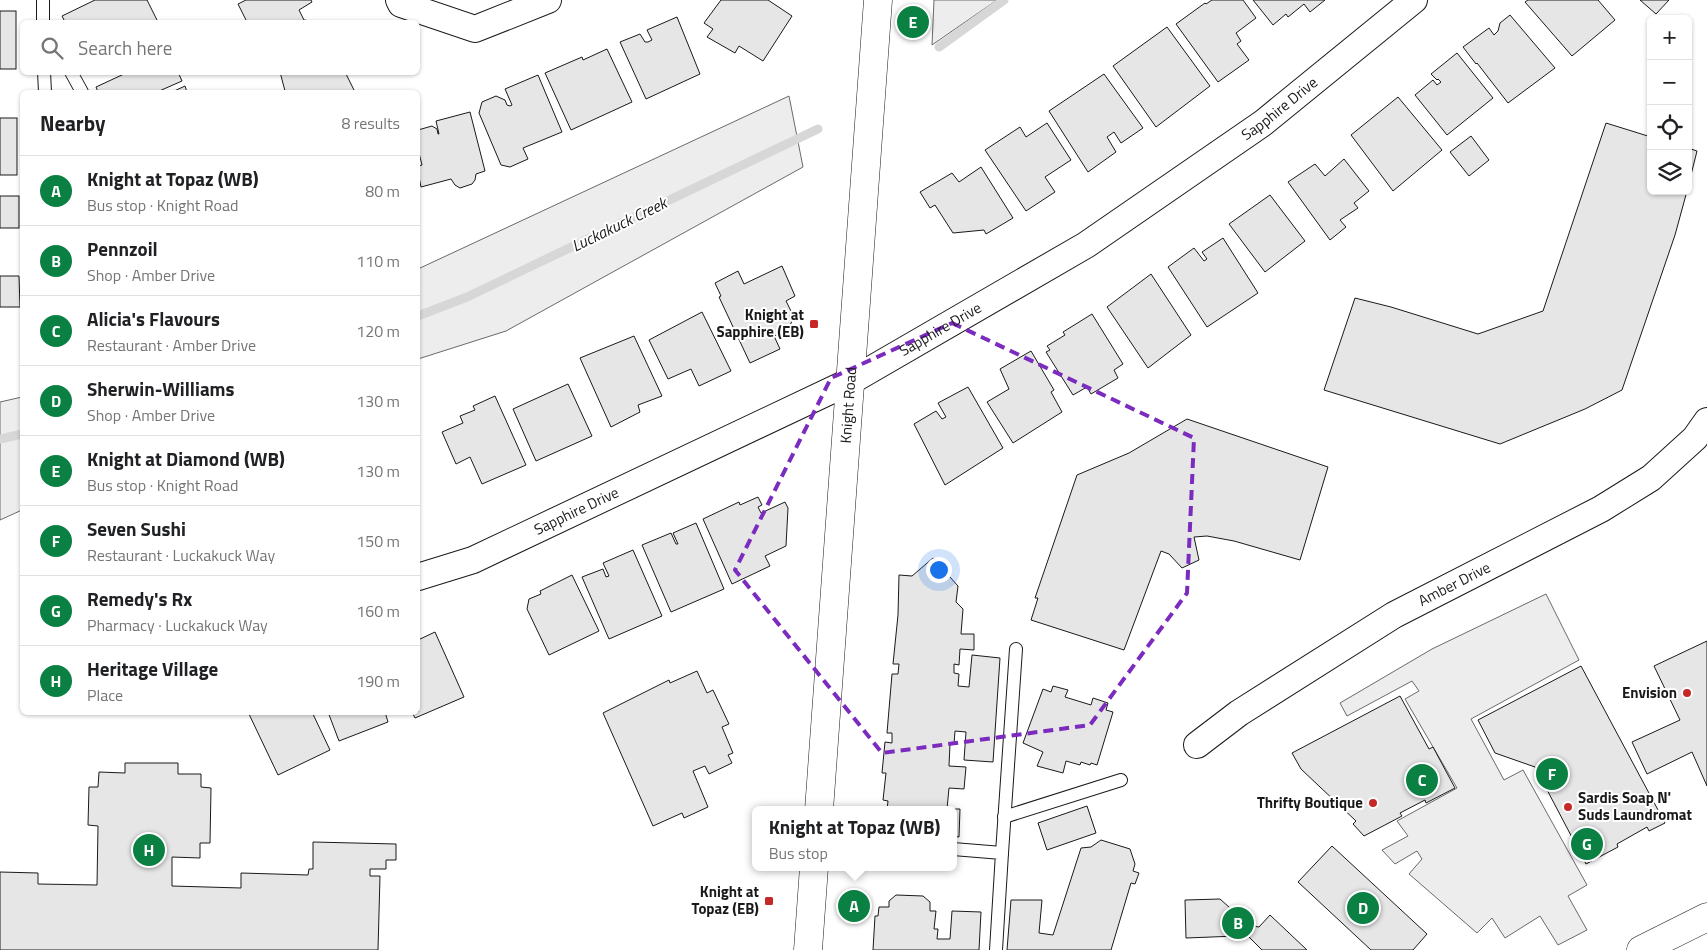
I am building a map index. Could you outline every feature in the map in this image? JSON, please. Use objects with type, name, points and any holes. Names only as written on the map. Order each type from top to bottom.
[{"type":"street","points":[[399,0],[402,4],[476,29],[548,0]]},
{"type":"street","name":"Knight Road","points":[[818,806],[878,0]]},
{"type":"street","name":"Sapphire Drive","points":[[420,576],[473,560],[850,381],[1086,245],[1263,123],[1414,0]]},
{"type":"street","name":"Amber Drive","points":[[1197,745],[1239,713],[1394,615],[1601,509],[1651,478],[1695,438],[1707,421]]},
{"type":"street","points":[[808,950],[814,871]]},
{"type":"street","points":[[1640,950],[1707,917]]},
{"type":"lane","points":[[43,0],[43,20]]},
{"type":"lane","points":[[44,75],[45,90]]},
{"type":"lane","points":[[73,75],[81,90]]},
{"type":"lane","points":[[996,950],[1016,649]]},
{"type":"lane","points":[[1004,817],[1121,780]]},
{"type":"lane","points":[[957,849],[1002,853]]},
{"type":"highlighted area","points":[[952,323],[1194,438],[1187,593],[1090,725],[882,753],[735,570],[831,378]]},
{"type":"shaded area","points":[[934,0],[997,0],[932,45]]},
{"type":"shaded area","points":[[789,96],[803,167],[506,331],[420,358],[420,268]]},
{"type":"shaded area","points":[[20,397],[20,511],[0,520],[0,402]]},
{"type":"shaded area","points":[[1546,594],[1579,660],[1471,719],[1504,780],[1523,770],[1587,885],[1568,896],[1587,930],[1558,945],[1540,916],[1505,938],[1492,918],[1477,933],[1409,874],[1422,859],[1417,851],[1395,864],[1382,850],[1408,836],[1397,821],[1457,788],[1405,699],[1419,691],[1412,681],[1347,716],[1340,703],[1432,649]]},
{"type":"building","points":[[95,0],[147,0],[157,20],[64,20],[62,16]]},
{"type":"building","points":[[246,0],[311,0],[312,2],[299,10],[304,20],[246,20],[238,4]]},
{"type":"building","points":[[721,0],[768,0],[792,16],[763,61],[739,46],[735,53],[707,37],[713,29],[704,23]]},
{"type":"building","points":[[1212,0],[1243,0],[1256,18],[1236,33],[1241,41],[1237,44],[1249,60],[1218,82],[1176,24]]},
{"type":"building","points":[[1253,0],[1325,0],[1310,12],[1304,4],[1288,17],[1286,14],[1273,25]]},
{"type":"building","points":[[1528,0],[1598,0],[1615,20],[1572,56],[1525,2]]},
{"type":"building","points":[[1640,0],[1669,0],[1656,14]]},
{"type":"building","points":[[0,11],[16,11],[16,69],[0,69]]},
{"type":"building","points":[[1510,15],[1555,68],[1508,103],[1463,47],[1489,28],[1494,35],[1498,31],[1500,23]]},
{"type":"building","points":[[677,17],[700,74],[646,99],[620,42],[640,34],[645,42],[648,42],[652,40],[647,30]]},
{"type":"building","points":[[1167,27],[1210,86],[1156,127],[1113,66]]},
{"type":"building","points":[[607,49],[632,102],[571,130],[545,73],[582,57],[583,60]]},
{"type":"building","points":[[1457,53],[1493,98],[1447,135],[1415,95],[1433,80],[1437,85],[1441,82],[1431,74]]},
{"type":"building","points":[[1104,74],[1143,128],[1121,143],[1114,132],[1107,137],[1116,152],[1088,172],[1049,111]]},
{"type":"building","points":[[122,75],[179,75],[182,81],[162,90],[97,90],[96,87]]},
{"type":"building","points":[[281,75],[346,75],[354,90],[285,90]]},
{"type":"building","points":[[538,75],[562,132],[523,148],[528,159],[510,167],[501,165],[479,113],[482,102],[496,96],[505,100],[507,105],[510,106],[512,105],[505,89]]},
{"type":"building","points":[[185,86],[186,90],[176,90]]},
{"type":"building","points":[[1398,97],[1442,150],[1393,191],[1351,135]]},
{"type":"building","points":[[470,112],[485,171],[476,174],[472,184],[460,188],[451,179],[421,187],[420,129],[432,126],[437,129],[439,134],[436,121]]},
{"type":"building","points":[[0,118],[17,118],[17,175],[0,175]]},
{"type":"building","points":[[1047,123],[1071,160],[1045,177],[1055,192],[1026,211],[985,150],[1020,127],[1026,137]]},
{"type":"building","points":[[1606,123],[1647,136],[1647,195],[1686,195],[1675,235],[1622,390],[1585,409],[1500,444],[1324,390],[1355,298],[1478,334],[1543,311]]},
{"type":"building","points":[[1471,136],[1489,160],[1469,176],[1450,152]]},
{"type":"building","points":[[1692,149],[1697,151],[1692,171]]},
{"type":"building","points":[[1344,159],[1369,191],[1354,203],[1358,208],[1340,220],[1346,227],[1330,240],[1288,182],[1315,164],[1325,176]]},
{"type":"building","points":[[981,167],[1013,218],[986,234],[984,230],[953,233],[935,205],[930,208],[920,192],[952,173],[959,182]]},
{"type":"building","points":[[1270,195],[1305,241],[1265,272],[1229,224]]},
{"type":"building","points":[[0,196],[19,196],[19,228],[0,228]]},
{"type":"building","points":[[1223,238],[1258,293],[1207,327],[1168,267],[1194,248],[1204,261],[1207,259],[1202,252]]},
{"type":"building","points":[[782,266],[795,296],[786,301],[793,315],[790,316],[792,321],[788,330],[774,336],[780,349],[750,363],[719,297],[721,296],[715,283],[738,271],[744,284]]},
{"type":"building","points":[[1151,274],[1191,335],[1148,368],[1107,307]]},
{"type":"building","points":[[0,276],[19,276],[20,307],[0,307]]},
{"type":"building","points":[[702,312],[731,371],[699,386],[691,369],[668,379],[649,340]]},
{"type":"building","points":[[1092,314],[1123,364],[1114,370],[1118,378],[1091,394],[1087,387],[1073,395],[1046,352],[1050,350],[1047,346],[1065,335],[1063,332]]},
{"type":"building","points":[[634,336],[662,396],[638,405],[640,412],[611,427],[580,358]]},
{"type":"building","points":[[1031,351],[1054,390],[1051,392],[1062,412],[1013,443],[987,402],[1009,389],[1000,369]]},
{"type":"building","points":[[568,384],[592,436],[536,461],[513,409]]},
{"type":"building","points":[[968,387],[1003,448],[945,485],[914,424],[936,411],[942,419],[946,417],[938,403]]},
{"type":"building","points":[[495,396],[526,465],[482,484],[470,457],[456,464],[442,432],[463,423],[460,416],[475,410],[473,406]]},
{"type":"building","points":[[1187,419],[1328,467],[1300,560],[1234,541],[1207,536],[1194,537],[1199,560],[1182,568],[1169,554],[1161,551],[1124,650],[1031,620],[1038,598],[1035,598],[1077,475],[1129,453]]},
{"type":"building","points":[[758,497],[762,505],[758,507],[761,513],[785,502],[788,508],[786,546],[765,556],[770,566],[732,584],[703,519],[739,502],[740,505]]},
{"type":"building","points":[[696,523],[724,589],[671,612],[642,545],[671,533],[676,544],[678,544],[673,533]]},
{"type":"building","points":[[633,550],[662,616],[609,639],[582,577],[603,569],[606,577],[609,576],[603,563]]},
{"type":"building","points":[[933,558],[958,586],[956,602],[963,609],[961,634],[974,634],[974,650],[960,649],[959,665],[954,664],[954,673],[959,674],[958,686],[969,687],[972,655],[1000,658],[993,762],[964,760],[966,732],[955,731],[954,744],[950,744],[949,766],[966,767],[964,789],[949,788],[947,806],[887,806],[888,801],[883,800],[886,773],[882,773],[885,742],[892,743],[892,733],[887,733],[892,674],[898,674],[899,664],[893,664],[898,615],[899,575],[912,576]]},
{"type":"building","points":[[572,575],[599,631],[549,655],[527,609],[529,599],[541,594],[540,591]]},
{"type":"building","points":[[435,632],[464,697],[415,718],[414,715],[420,715],[420,639]]},
{"type":"building","name":"Envision","points":[[1707,641],[1707,786],[1692,752],[1647,774],[1632,742],[1680,720],[1654,666]]},
{"type":"building","points":[[1581,666],[1665,823],[1649,831],[1647,827],[1617,844],[1618,847],[1586,864],[1535,767],[1495,753],[1478,720]]},
{"type":"building","points":[[697,671],[707,693],[713,690],[729,724],[722,727],[733,753],[728,755],[732,763],[709,774],[705,766],[693,771],[708,807],[684,818],[682,813],[653,826],[603,713],[669,680],[670,683]]},
{"type":"building","points":[[1053,686],[1068,690],[1065,697],[1091,705],[1093,698],[1108,703],[1106,710],[1113,712],[1097,765],[1081,762],[1080,765],[1066,761],[1063,773],[1037,766],[1043,752],[1023,743],[1043,689],[1051,692]]},
{"type":"building","points":[[1400,696],[1429,749],[1433,747],[1455,788],[1426,803],[1425,800],[1400,813],[1402,816],[1364,836],[1353,824],[1356,821],[1301,769],[1292,753]]},
{"type":"building","points":[[249,715],[313,715],[330,750],[278,775]]},
{"type":"building","points":[[329,715],[386,715],[388,722],[339,741]]},
{"type":"building","points":[[125,763],[178,763],[178,774],[201,774],[201,787],[211,788],[210,843],[200,843],[200,858],[172,857],[172,886],[241,888],[241,873],[308,875],[309,869],[313,869],[313,842],[396,844],[396,860],[386,860],[386,869],[370,869],[370,876],[380,876],[378,950],[0,950],[0,872],[38,873],[38,884],[97,885],[98,826],[88,825],[89,787],[98,787],[99,772],[125,773]]},
{"type":"building","points":[[1087,806],[1096,833],[1047,850],[1038,823]]},
{"type":"building","points":[[957,809],[960,809],[959,837],[957,837]]},
{"type":"building","points":[[1101,840],[1130,849],[1135,864],[1133,871],[1139,873],[1135,884],[1131,883],[1111,950],[1007,950],[1011,900],[1042,900],[1039,933],[1053,935],[1081,848],[1091,847]]},
{"type":"building","points":[[1332,846],[1427,934],[1413,950],[1371,950],[1298,882]]},
{"type":"building","points":[[896,895],[923,896],[930,902],[930,911],[936,911],[934,929],[938,929],[937,939],[950,939],[952,911],[981,912],[979,950],[873,950],[875,916],[878,916],[879,907],[889,907],[889,901]]},
{"type":"building","points":[[1220,899],[1248,924],[1237,936],[1186,938],[1185,900]]},
{"type":"building","points":[[1270,915],[1307,950],[1262,950],[1245,933],[1252,926],[1259,927]]},
{"type":"waterway","name":"Luckakuck Creek","points":[[939,47],[1004,0]]},
{"type":"waterway","name":"Luckakuck Creek","points":[[420,315],[467,297],[818,129]]},
{"type":"waterway","name":"Luckakuck Creek","points":[[0,439],[20,434]]},
{"type":"place","name":"Knight at Diamond (WB)","points":[[913,22]]},
{"type":"place","name":"Knight at Sapphire (EB)","points":[[814,324]]},
{"type":"place","name":"Envision","points":[[1687,693]]},
{"type":"place","name":"Seven Sushi","points":[[1552,774]]},
{"type":"place","name":"Alicia's Flavours","points":[[1422,780]]},
{"type":"place","name":"Thrifty Boutique","points":[[1373,803]]},
{"type":"place","name":"Sardis Soap N' Suds Laundromat","points":[[1568,807]]},
{"type":"place","name":"Remedy's Rx","points":[[1587,844]]},
{"type":"place","name":"Heritage Village","points":[[149,850]]},
{"type":"place","name":"Knight at Topaz (EB)","points":[[769,901]]},
{"type":"place","name":"Knight at Topaz (WB)","points":[[854,906]]},
{"type":"place","name":"Sherwin-Williams","points":[[1363,908]]},
{"type":"place","name":"Pennzoil","points":[[1238,923]]}]
